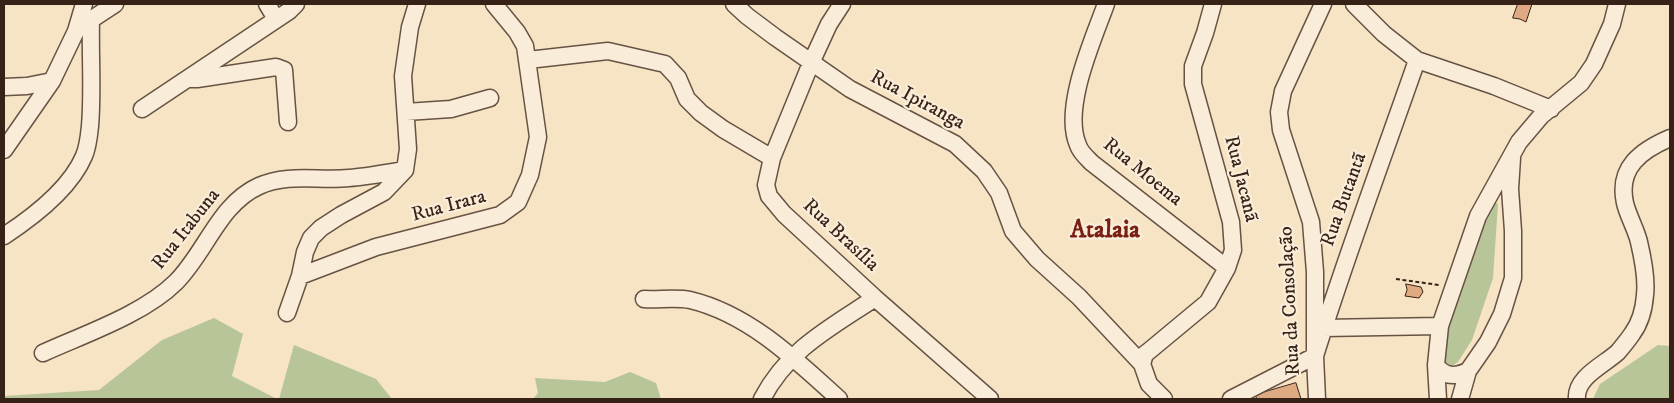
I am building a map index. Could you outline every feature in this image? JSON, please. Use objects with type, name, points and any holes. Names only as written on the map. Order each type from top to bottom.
[{"type":"street","points":[[4,150],[52,81],[76,31],[84,4]]},
{"type":"street","points":[[76,31],[115,4]]},
{"type":"street","points":[[267,4],[276,19]]},
{"type":"street","points":[[142,109],[289,11],[296,4]]},
{"type":"street","points":[[287,313],[311,238],[321,228],[341,215],[384,192],[405,170],[408,149],[403,76],[410,27],[417,4]]},
{"type":"street","name":"Rua Irara","points":[[300,276],[376,247],[500,215],[518,202],[530,175],[538,137],[525,46],[517,32],[494,4]]},
{"type":"street","name":"Rua Ipiranga","points":[[734,4],[747,16],[850,90],[956,144],[984,171],[999,193],[1012,231],[1037,259],[1079,297],[1142,364],[1149,384],[1164,399]]},
{"type":"street","name":"Rua Brasília","points":[[842,4],[811,63],[772,158],[766,185],[769,196],[784,214],[875,298],[990,399]]},
{"type":"street","name":"Rua Moema","points":[[1106,4],[1086,59],[1074,103],[1073,128],[1078,146],[1092,163],[1227,268]]},
{"type":"street","name":"Rua Jacanã","points":[[1142,364],[1148,351],[1208,302],[1227,268],[1233,250],[1231,222],[1193,84],[1193,66],[1213,4]]},
{"type":"street","name":"Rua da Consolação","points":[[1317,399],[1315,272],[1311,222],[1282,130],[1279,112],[1283,91],[1323,4]]},
{"type":"street","points":[[1354,4],[1384,34],[1417,60],[1494,86],[1551,109]]},
{"type":"street","points":[[1438,399],[1436,365],[1440,326],[1478,216],[1519,142],[1541,116],[1581,83],[1594,64],[1612,24],[1618,4]]},
{"type":"street","points":[[4,236],[20,226],[51,201],[75,172],[85,156],[92,110],[91,19]]},
{"type":"street","points":[[528,60],[608,51],[665,64],[678,78],[687,99],[701,113],[723,129],[772,158]]},
{"type":"street","name":"Rua Butantã","points":[[1315,356],[1338,283],[1417,60]]},
{"type":"street","points":[[188,78],[196,79],[276,67],[284,70],[288,122]]},
{"type":"street","points":[[4,87],[27,86],[52,81]]},
{"type":"street","points":[[406,112],[451,109],[490,98]]},
{"type":"street","points":[[1577,399],[1582,383],[1592,372],[1617,352],[1634,332],[1643,313],[1646,283],[1639,241],[1625,204],[1623,192],[1632,164],[1640,154],[1651,146],[1670,138]]},
{"type":"street","points":[[1460,399],[1468,371],[1488,342],[1502,314],[1513,278],[1514,230],[1510,189],[1513,154]]},
{"type":"street","name":"Rua Itabuna","points":[[43,353],[146,306],[162,294],[191,264],[231,207],[241,196],[258,186],[279,178],[348,179],[405,170]]},
{"type":"street","points":[[762,399],[781,369],[805,344],[875,298]]},
{"type":"street","points":[[644,299],[689,300],[724,313],[758,332],[793,358],[839,399]]},
{"type":"street","points":[[1323,328],[1440,326]]},
{"type":"street","points":[[1232,399],[1315,356]]},
{"type":"street","points":[[1436,365],[1446,374],[1458,375],[1468,371]]},
{"type":"path","points":[[1396,279],[1454,288]]},
{"type":"green space","points":[[1491,201],[1498,204],[1493,278],[1472,340],[1458,362],[1451,367],[1445,363],[1444,358],[1449,319],[1488,214]]},
{"type":"green space","points":[[214,318],[243,334],[232,376],[277,399],[4,399],[4,396],[99,390],[162,340]]},
{"type":"green space","points":[[294,345],[376,379],[392,399],[279,399]]},
{"type":"green space","points":[[1658,345],[1670,346],[1670,399],[1593,399],[1600,384]]},
{"type":"green space","points":[[630,372],[656,383],[661,399],[533,399],[538,393],[535,378],[605,382]]},
{"type":"building","points":[[1518,4],[1532,4],[1526,22],[1513,18]]},
{"type":"building","points":[[1406,284],[1421,287],[1423,292],[1419,298],[1405,296]]},
{"type":"building","points":[[1296,383],[1301,399],[1257,399],[1255,395]]},
{"type":"district","name":"Atalaia","points":[[1105,232]]}]
